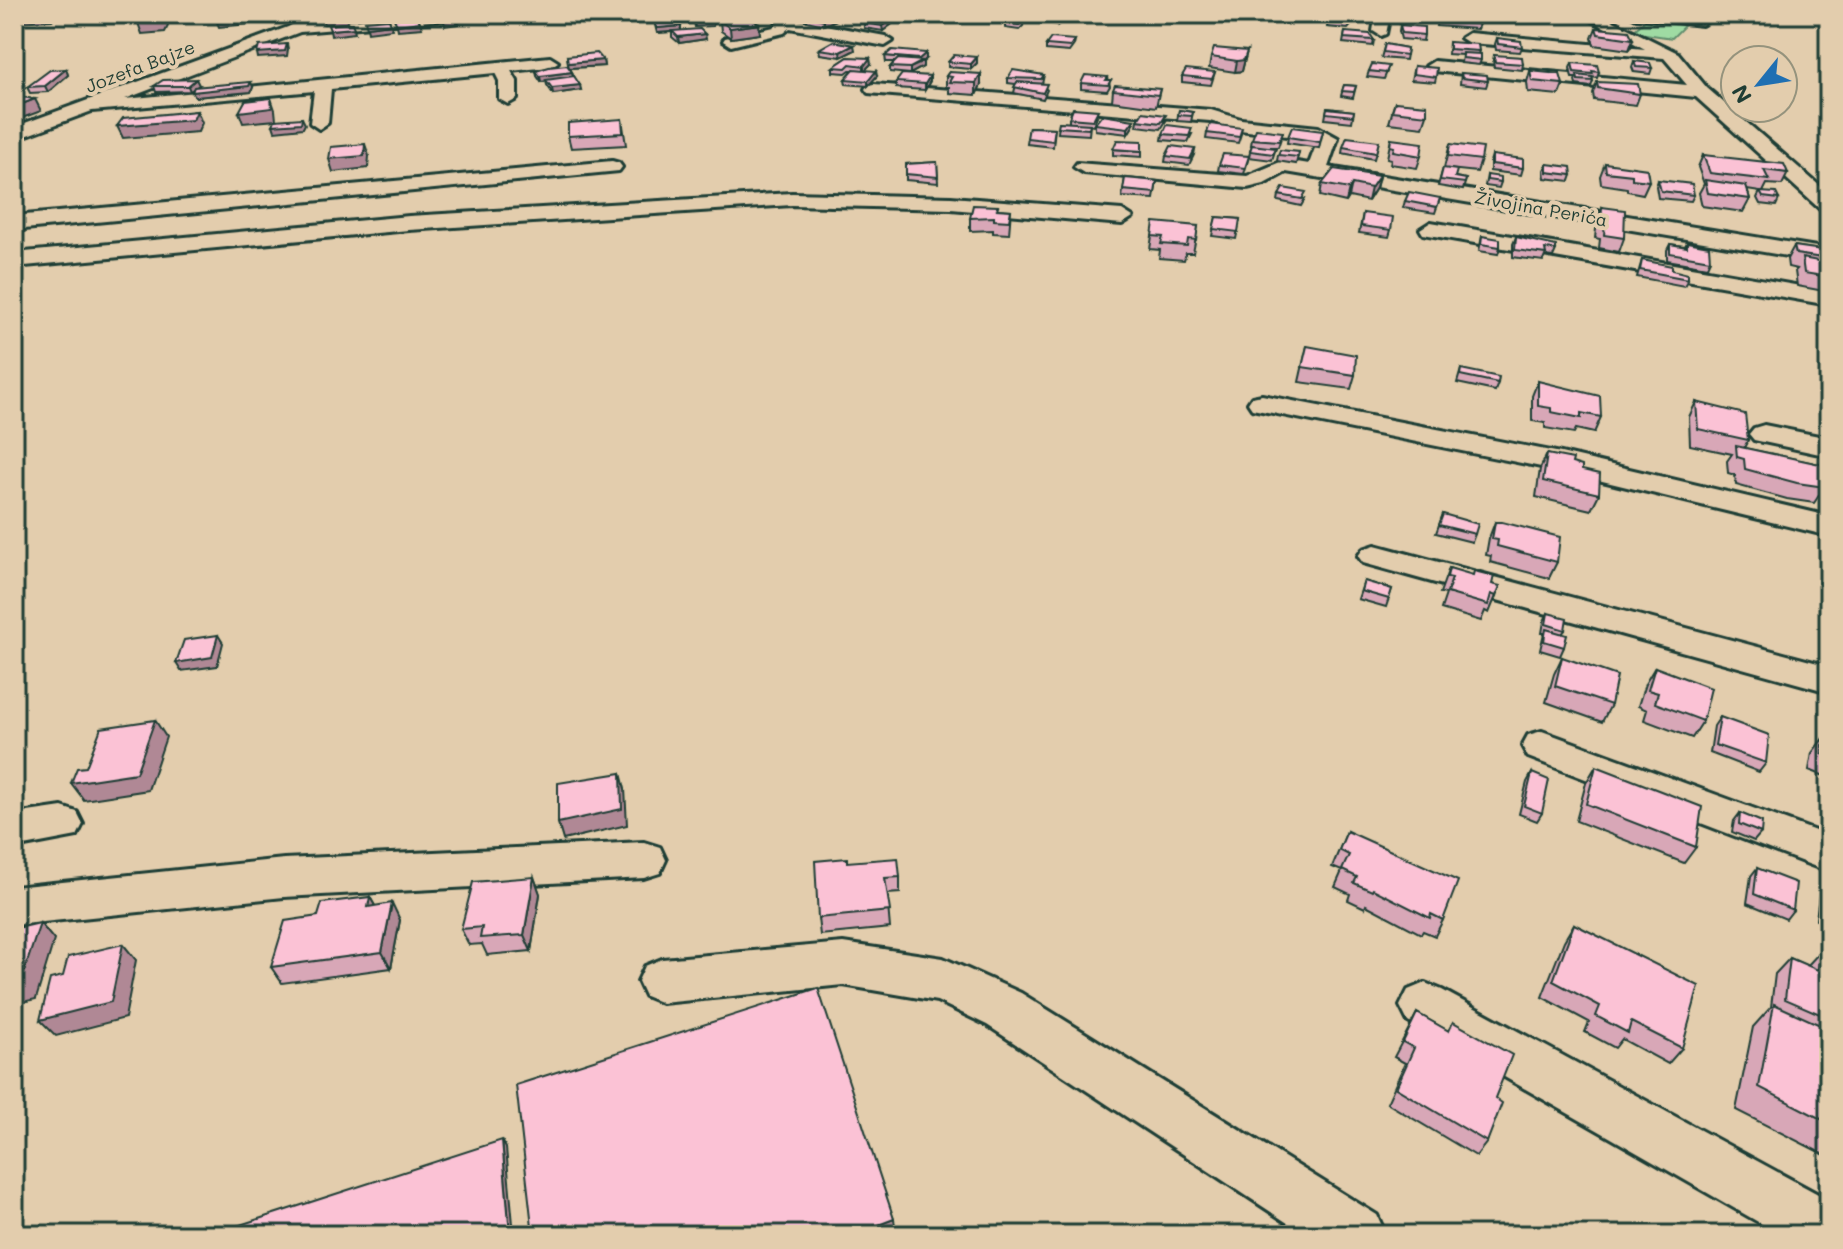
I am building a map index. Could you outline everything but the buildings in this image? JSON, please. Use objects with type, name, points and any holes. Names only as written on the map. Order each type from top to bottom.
[{"type":"street","name":"Jozefa Bajze","points":[[14,134],[293,30],[323,14]]},
{"type":"street","points":[[293,30],[466,14]]},
{"type":"street","points":[[1381,31],[1383,14]]},
{"type":"street","points":[[1587,14],[1679,47],[1701,92],[1829,205]]},
{"type":"street","points":[[1636,14],[1707,17]]},
{"type":"street","points":[[1469,38],[1679,47],[1707,17]]},
{"type":"street","points":[[731,41],[779,30],[782,19],[885,41]]},
{"type":"street","points":[[89,106],[550,62]]},
{"type":"street","points":[[1434,66],[1701,92]]},
{"type":"street","points":[[500,67],[508,81],[508,99]]},
{"type":"street","points":[[869,82],[1211,116],[1240,124],[1325,135],[1328,138],[1308,169],[1276,168],[1261,179],[1247,182],[1084,167]]},
{"type":"street","points":[[319,123],[323,85]]},
{"type":"street","points":[[14,223],[612,167]]},
{"type":"street","name":"Živojina Perića","points":[[1308,169],[1829,256]]},
{"type":"street","points":[[14,260],[409,223],[792,199],[951,203],[1122,217]]},
{"type":"street","points":[[1431,229],[1829,298]]},
{"type":"street","points":[[1262,403],[1561,462],[1829,526]]},
{"type":"street","points":[[1764,434],[1829,447]]},
{"type":"street","points":[[1375,556],[1829,679]]},
{"type":"street","points":[[1542,746],[1829,854]]},
{"type":"street","points":[[14,831],[62,824]]},
{"type":"street","points":[[14,906],[284,878],[644,860]]},
{"type":"street","points":[[662,981],[843,964],[943,980],[1004,1009],[1357,1235]]},
{"type":"street","points":[[1425,1006],[1829,1231]]},
{"type":"green space","points":[[1648,18],[1686,24],[1672,38],[1632,32]]}]
